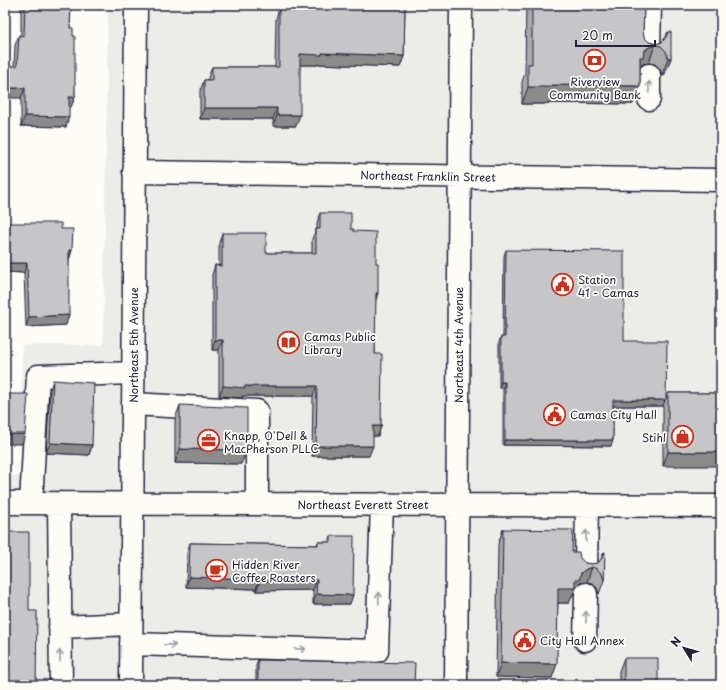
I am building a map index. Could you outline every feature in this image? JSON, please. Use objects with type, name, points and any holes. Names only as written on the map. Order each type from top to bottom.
[{"type":"street","name":"Northeast 5th Avenue","points":[[131,685],[136,5]]},
{"type":"street","name":"Northeast 4th Avenue","points":[[456,685],[461,5]]},
{"type":"street","points":[[649,49],[650,5]]},
{"type":"street","points":[[649,75],[649,99]]},
{"type":"street","name":"Northeast Franklin Street","points":[[134,172],[721,180]]},
{"type":"street","points":[[31,503],[38,376],[133,373]]},
{"type":"street","points":[[133,404],[258,411],[257,504]]},
{"type":"street","name":"Northeast Everett Street","points":[[5,503],[721,506]]},
{"type":"street","points":[[59,503],[61,685]]},
{"type":"street","points":[[60,627],[131,634],[377,651],[382,504]]},
{"type":"street","points":[[586,566],[587,505]]},
{"type":"street","points":[[586,594],[586,640]]},
{"type":"shaded area","points":[[108,5],[721,5],[721,685],[5,685],[5,476],[20,476],[22,345],[103,345]]},
{"type":"building","points":[[25,5],[71,5],[70,28],[73,28],[73,36],[75,36],[75,97],[69,97],[69,117],[25,116],[25,88],[5,88],[5,66],[17,66],[19,35],[24,36]]},
{"type":"building","points":[[334,5],[405,5],[404,56],[322,53],[322,55],[300,54],[300,115],[277,115],[277,108],[204,108],[204,80],[212,80],[212,67],[279,67],[279,8],[334,8]]},
{"type":"building","name":"Riverview Community Bank","points":[[532,5],[644,5],[644,37],[649,42],[656,44],[662,42],[668,32],[671,32],[671,58],[668,58],[666,51],[661,46],[655,45],[644,51],[643,57],[640,57],[640,86],[551,85],[551,87],[528,87],[528,64],[532,64]]},
{"type":"building","name":"Camas Public Library","points":[[320,213],[351,213],[351,229],[354,229],[353,231],[376,232],[378,293],[376,293],[375,354],[382,354],[381,426],[373,426],[373,446],[316,446],[317,386],[245,386],[245,388],[223,386],[223,340],[215,340],[215,265],[222,266],[222,233],[266,233],[266,253],[316,253],[316,229],[320,229]]},
{"type":"building","points":[[5,223],[61,223],[61,229],[73,229],[72,250],[69,250],[69,315],[29,317],[27,263],[5,263]]},
{"type":"building","points":[[506,250],[624,251],[624,341],[667,341],[665,400],[613,400],[613,440],[505,440],[505,382],[501,382],[501,337],[505,337]]},
{"type":"building","points":[[53,380],[94,383],[92,445],[50,443]]},
{"type":"building","points":[[668,393],[721,393],[721,452],[668,452]]},
{"type":"building","points":[[5,394],[28,394],[25,434],[5,434]]},
{"type":"building","name":"Knapp, O'Dell & MacPherson PLLC","points":[[180,405],[247,408],[247,450],[180,449]]},
{"type":"building","name":"City Hall Annex","points":[[503,529],[573,530],[572,552],[579,552],[580,558],[585,563],[598,563],[605,552],[604,580],[602,574],[597,569],[592,567],[581,573],[579,580],[575,580],[575,588],[558,588],[557,664],[501,663]]},
{"type":"building","points":[[5,532],[29,532],[29,611],[37,611],[36,685],[5,685]]},
{"type":"building","points":[[331,536],[354,536],[353,595],[316,594],[317,580],[260,581],[260,579],[189,577],[190,543],[318,545],[318,542],[331,542]]},
{"type":"building","points":[[624,658],[658,658],[658,685],[624,685]]},
{"type":"building","points":[[258,660],[415,663],[414,685],[258,685]]},
{"type":"place","name":"Riverview Community Bank","points":[[595,61]]},
{"type":"place","name":"Station 41 - Camas","points":[[562,285]]},
{"type":"place","name":"Camas Public Library","points":[[289,342]]},
{"type":"place","name":"Camas City Hall","points":[[555,414]]},
{"type":"place","name":"Stihl","points":[[682,437]]},
{"type":"place","name":"Knapp, O'Dell & MacPherson PLLC","points":[[208,441]]},
{"type":"place","name":"Hidden River Coffee Roasters","points":[[217,570]]},
{"type":"place","name":"City Hall Annex","points":[[525,640]]}]
